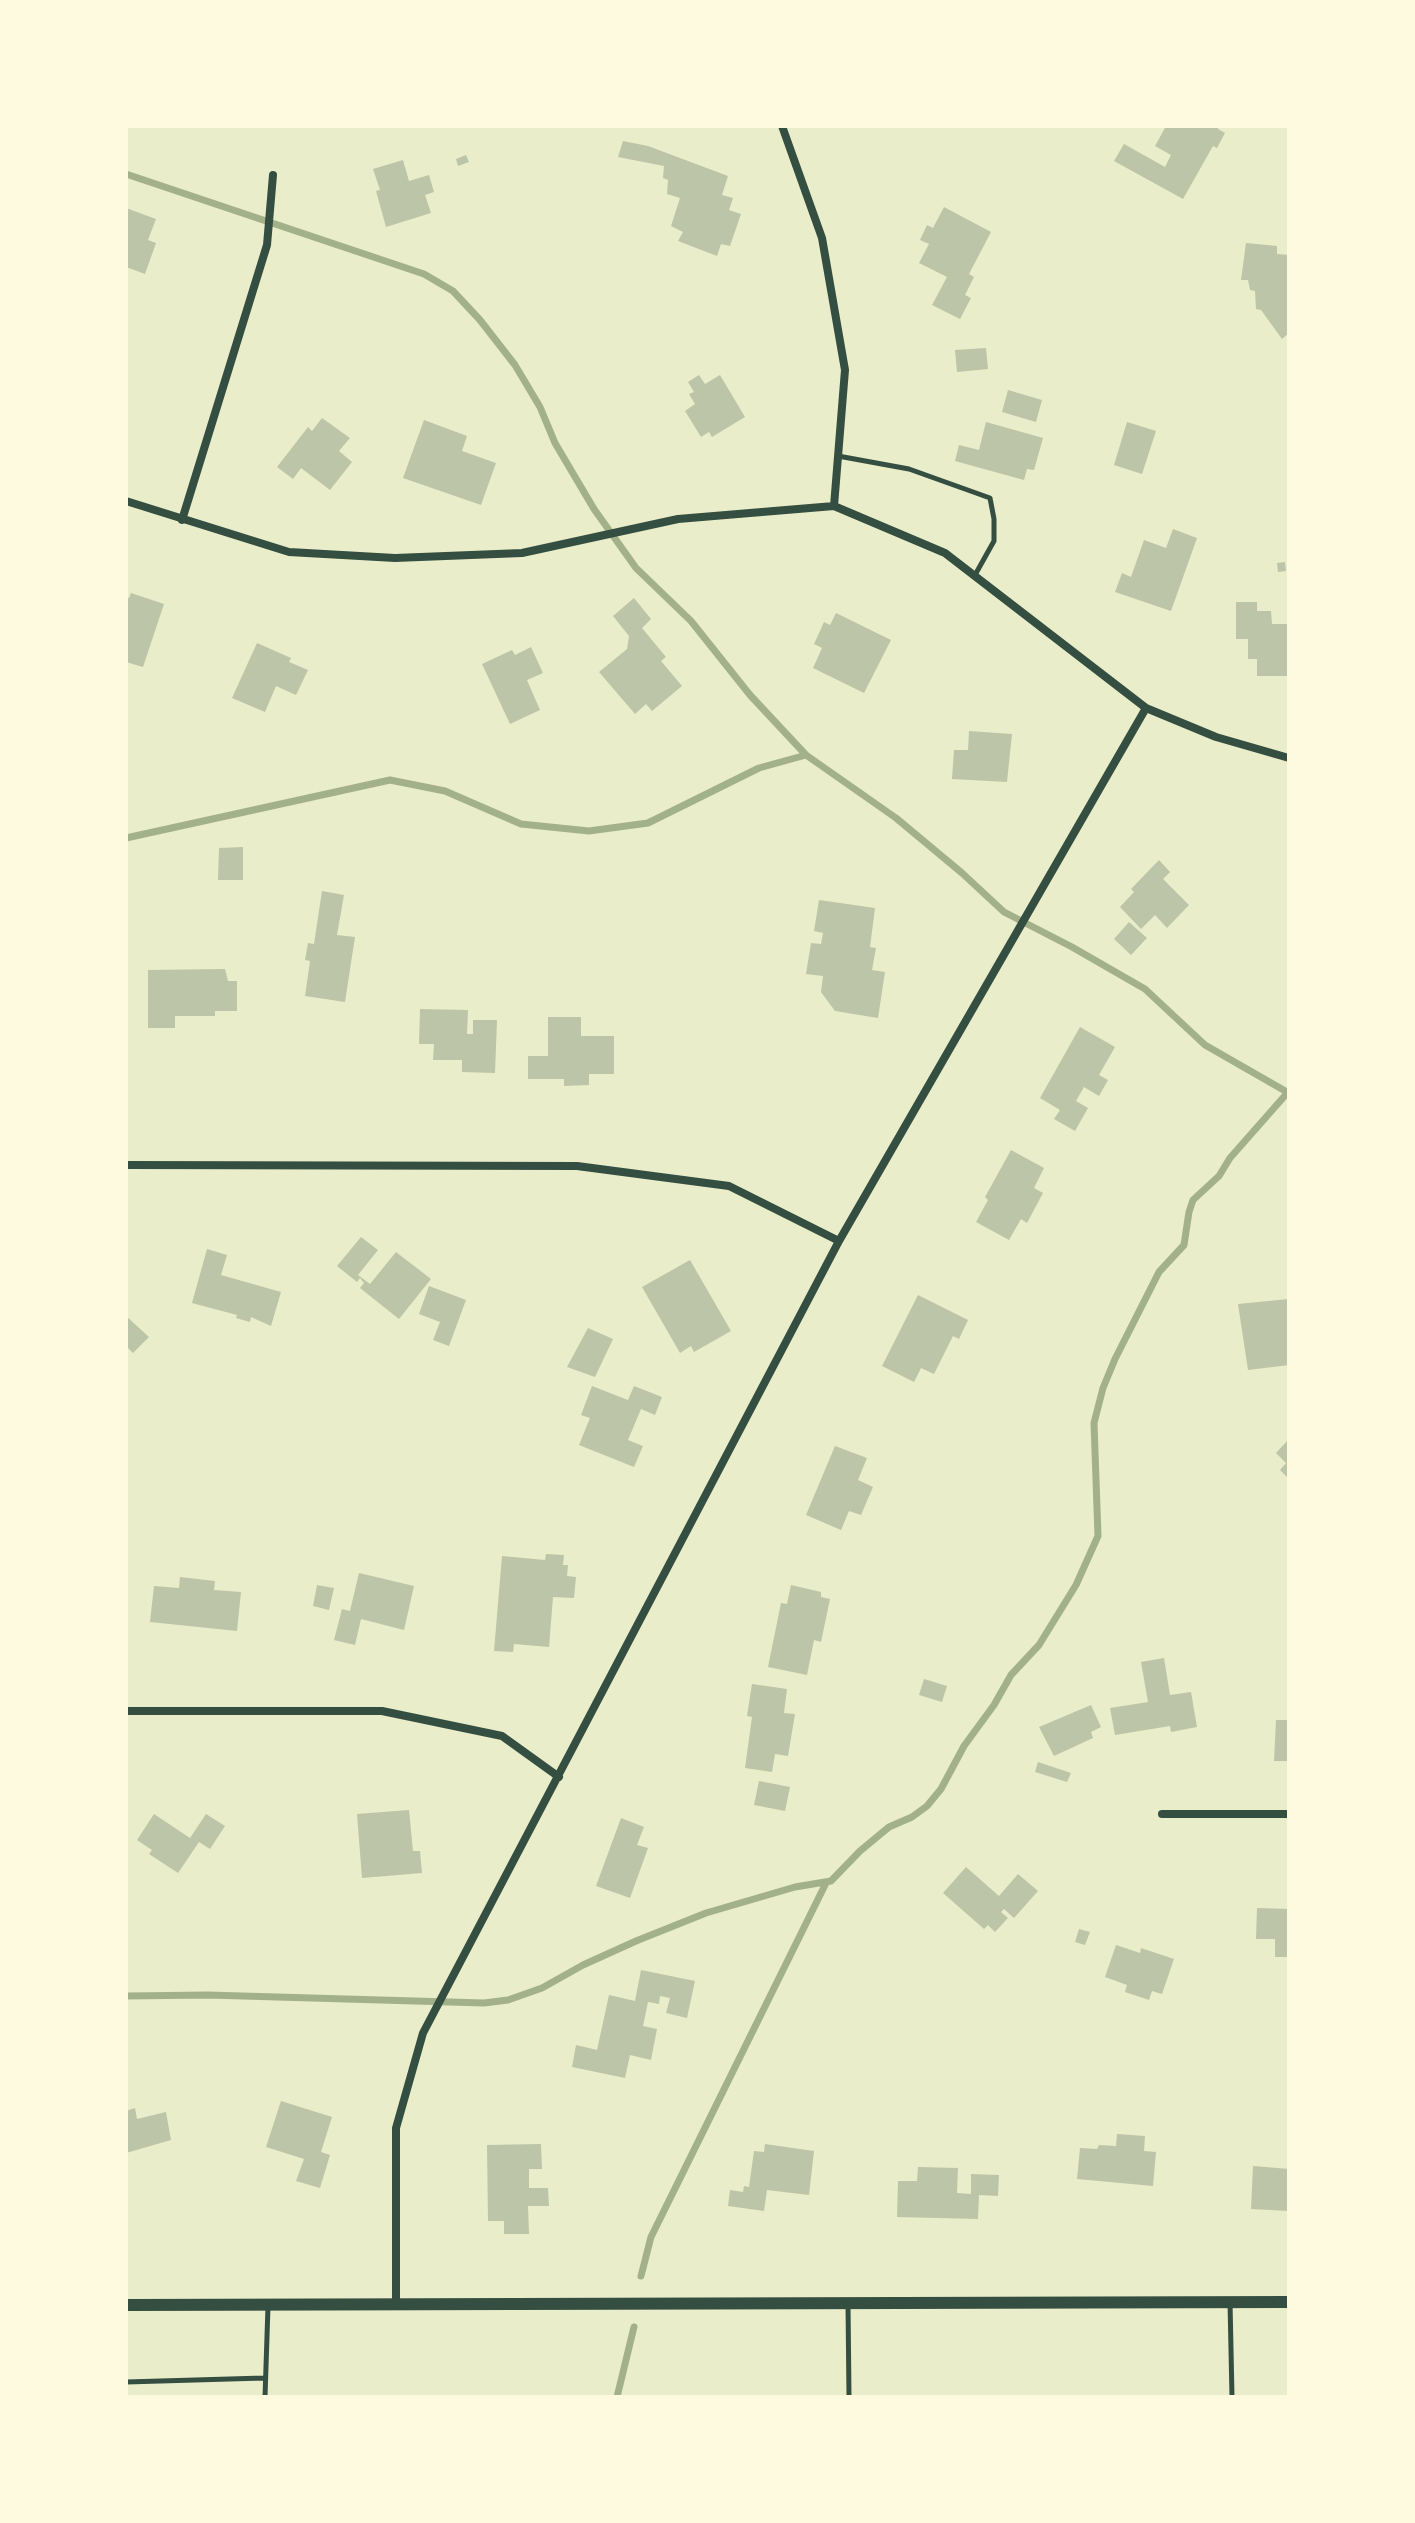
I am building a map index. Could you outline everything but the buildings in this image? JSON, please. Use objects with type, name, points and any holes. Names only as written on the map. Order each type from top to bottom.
[{"type":"street","points":[[782,126],[822,238],[845,370],[834,506]]},
{"type":"street","points":[[182,520],[267,245],[273,175]]},
{"type":"street","points":[[126,501],[289,552],[395,558],[522,553],[678,519],[834,506],[945,553],[1146,708],[1216,737],[1289,758]]},
{"type":"street","points":[[396,2305],[396,2128],[423,2033],[839,1241],[1146,708]]},
{"type":"street","points":[[126,1165],[577,1166],[729,1186],[839,1241]]},
{"type":"street","points":[[126,1711],[382,1711],[502,1736],[559,1777]]},
{"type":"street","points":[[1162,1814],[1289,1814]]},
{"type":"street","points":[[126,2305],[1289,2302]]},
{"type":"lane","points":[[838,456],[909,469],[990,498],[994,541],[974,576]]},
{"type":"lane","points":[[1230,2302],[1232,2397]]},
{"type":"lane","points":[[848,2303],[849,2397]]},
{"type":"lane","points":[[265,2397],[268,2305]]},
{"type":"lane","points":[[126,2382],[264,2378]]},
{"type":"waterway","points":[[126,174],[424,274],[453,291],[515,365],[540,407],[555,443],[594,509],[636,568],[691,621],[750,695],[806,755],[896,818],[1004,912],[1145,989],[1205,1045],[1287,1092]]},
{"type":"waterway","points":[[126,838],[390,780],[445,791],[521,824],[589,831],[648,823],[759,768],[806,755]]},
{"type":"waterway","points":[[126,1996],[208,1995],[484,2003],[508,2000],[542,1988],[583,1965],[706,1913],[795,1887],[831,1881],[889,1827],[927,1806],[941,1789],[964,1746],[1011,1675],[1039,1645],[1076,1585],[1098,1536],[1094,1423],[1115,1359],[1159,1272],[1184,1245],[1193,1200],[1219,1176],[1230,1158],[1289,1091]]},
{"type":"waterway","points":[[641,2276],[651,2237],[826,1883]]},
{"type":"waterway","points":[[617,2397],[634,2327]]}]
